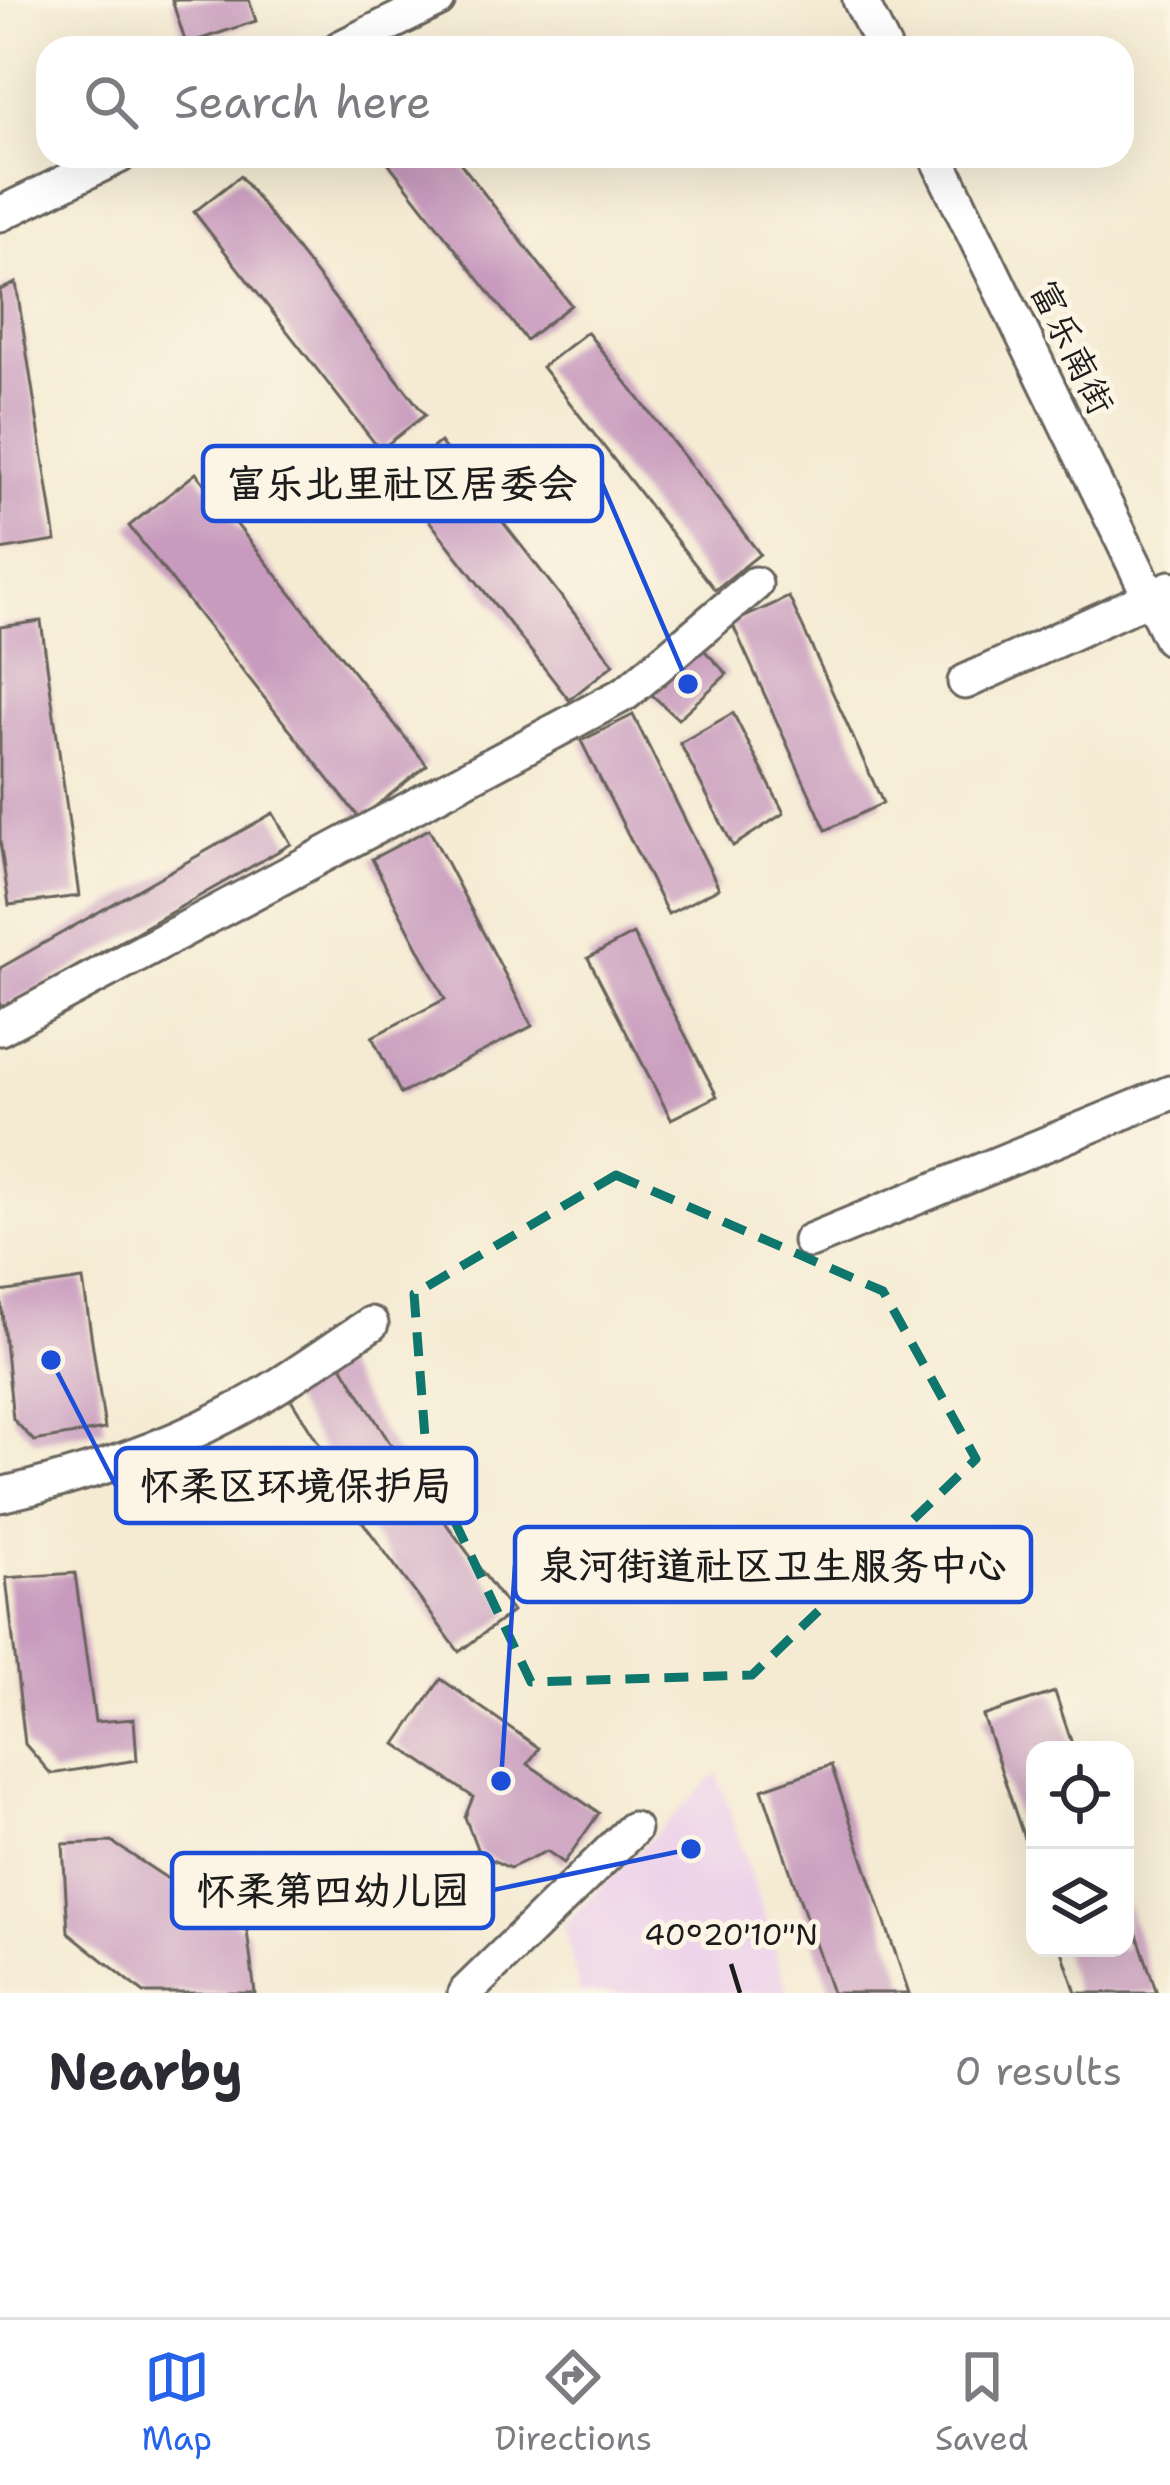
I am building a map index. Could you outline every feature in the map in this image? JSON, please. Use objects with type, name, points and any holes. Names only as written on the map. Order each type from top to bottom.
[{"type":"street","points":[[364,36],[438,0]]},
{"type":"street","points":[[860,0],[878,36]]},
{"type":"street","points":[[0,214],[94,168]]},
{"type":"street","name":"富乐南街","points":[[942,168],[1161,593],[1170,638]]},
{"type":"street","points":[[0,1028],[626,692],[754,584]]},
{"type":"street","points":[[965,682],[1161,593]]},
{"type":"street","points":[[810,1241],[1170,1093]]},
{"type":"street","points":[[0,1495],[75,1478],[177,1439],[231,1413],[371,1324]]},
{"type":"street","points":[[465,1993],[633,1829]]},
{"type":"highlighted area","points":[[616,1175],[883,1291],[976,1459],[752,1675],[531,1682],[427,1463],[414,1294]]},
{"type":"shaded area","points":[[717,1773],[789,1993],[580,1993],[563,1925]]},
{"type":"building","points":[[172,0],[249,0],[256,21],[210,36],[183,36]]},
{"type":"building","points":[[392,168],[464,168],[571,305],[526,340]]},
{"type":"building","points":[[240,176],[425,415],[380,450],[194,212]]},
{"type":"building","points":[[16,283],[56,541],[0,550],[0,290]]},
{"type":"building","points":[[587,332],[760,554],[715,590],[542,367]]},
{"type":"building","points":[[440,442],[614,664],[569,700],[396,478]]},
{"type":"building","points":[[196,473],[427,765],[360,819],[129,526]]},
{"type":"building","points":[[789,597],[883,803],[826,830],[732,623]]},
{"type":"building","points":[[41,621],[79,896],[9,905],[0,841],[0,627]]},
{"type":"building","points":[[700,646],[727,674],[678,719],[651,694]]},
{"type":"building","points":[[733,713],[784,813],[733,846],[680,743]]},
{"type":"building","points":[[633,715],[719,888],[668,914],[581,741]]},
{"type":"building","points":[[273,813],[291,844],[0,1010],[0,968]]},
{"type":"building","points":[[429,829],[532,1026],[401,1094],[372,1037],[445,999],[372,859]]},
{"type":"building","points":[[633,934],[717,1096],[671,1119],[588,958]]},
{"type":"building","points":[[83,1280],[105,1429],[34,1441],[13,1419],[0,1292]]},
{"type":"building","points":[[339,1361],[401,1461],[350,1493],[287,1393]]},
{"type":"building","points":[[406,1470],[512,1612],[459,1652],[353,1509]]},
{"type":"building","points":[[75,1573],[95,1722],[134,1719],[137,1760],[51,1774],[25,1744],[6,1578]]},
{"type":"building","points":[[441,1679],[539,1748],[528,1764],[599,1813],[564,1863],[547,1851],[510,1868],[479,1854],[465,1817],[473,1797],[396,1744]]},
{"type":"building","points":[[1055,1692],[1071,1741],[1026,1741],[1026,1844],[983,1716]]},
{"type":"building","points":[[831,1765],[909,1993],[832,1993],[762,1789]]},
{"type":"building","points":[[112,1842],[247,1931],[255,1993],[144,1993],[68,1932],[63,1844]]},
{"type":"building","points":[[1134,1925],[1157,1993],[1076,1993],[1064,1957],[1134,1957]]},
{"type":"place","name":"富乐北里社区居委会","points":[[688,684]]},
{"type":"place","name":"怀柔区环境保护局","points":[[51,1360]]},
{"type":"place","name":"泉河街道社区卫生服务中心","points":[[501,1781]]},
{"type":"place","name":"怀柔第四幼儿园","points":[[691,1849]]}]
